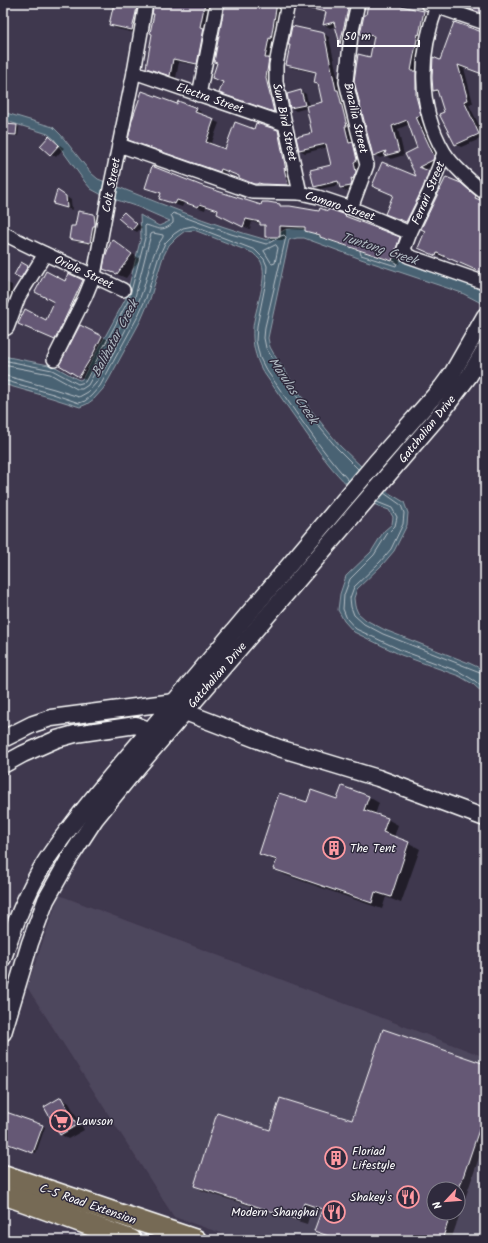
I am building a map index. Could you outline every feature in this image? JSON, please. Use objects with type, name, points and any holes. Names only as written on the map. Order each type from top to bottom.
[{"type":"main road","name":"C-5 Road Extension","points":[[3,1175],[196,1240]]},
{"type":"main road","name":"C-5 Road Extension","points":[[3,1194],[132,1240]]},
{"type":"street","name":"Colt Street","points":[[54,359],[85,297],[94,275],[146,3]]},
{"type":"street","points":[[199,94],[217,3]]},
{"type":"street","name":"Sun Bird Street","points":[[288,3],[276,65],[276,82],[300,193]]},
{"type":"street","name":"Brazilia Street","points":[[351,208],[368,165],[346,82],[351,35],[358,3]]},
{"type":"street","points":[[485,22],[433,4],[423,71],[428,116],[444,153],[475,185],[485,193]]},
{"type":"street","name":"Electra Street","points":[[134,72],[285,124]]},
{"type":"street","name":"Camaro Street","points":[[119,145],[253,192],[300,193],[318,197],[351,208],[410,233]]},
{"type":"street","name":"Ferrari Street","points":[[410,233],[430,191],[444,153]]},
{"type":"street","name":"Oriole Street","points":[[3,233],[123,290]]},
{"type":"street","points":[[410,233],[404,249],[408,256],[485,283]]},
{"type":"street","name":"Oriole Street","points":[[7,328],[19,296],[46,254]]},
{"type":"street","name":"Gatchalian Drive","points":[[3,1033],[25,960],[46,900],[69,859],[95,819],[180,707],[353,489],[442,387],[480,338],[485,316]]},
{"type":"street","name":"Gatchalian Drive","points":[[4,956],[10,936],[29,891],[54,849],[92,799],[148,730],[180,707],[366,502],[441,413],[469,376],[485,349]]},
{"type":"street","points":[[3,739],[27,727],[51,718],[180,707],[279,748],[378,778],[485,818]]},
{"type":"street","points":[[3,766],[23,754],[57,739],[71,735],[136,725],[148,730]]},
{"type":"street","points":[[4,956],[25,960]]},
{"type":"shaded area","name":"Floriad Lifestyle","points":[[59,895],[485,1057],[485,1240],[241,1240],[174,1217],[27,987]]},
{"type":"water","points":[[3,112],[53,127],[91,173],[98,179],[182,212],[267,240],[286,229],[299,228],[316,232],[382,252],[425,270],[453,276],[485,293],[485,305],[462,293],[304,238],[297,238],[289,240],[268,338],[270,347],[275,356],[310,409],[340,446],[389,493],[404,502],[408,513],[407,525],[394,551],[357,589],[354,598],[358,613],[366,620],[385,630],[484,670],[485,695],[473,684],[459,676],[401,655],[354,632],[344,621],[338,610],[340,594],[346,576],[371,552],[384,531],[392,524],[393,517],[389,510],[374,504],[361,496],[337,474],[317,449],[262,370],[254,349],[253,328],[261,293],[263,267],[260,260],[253,253],[194,230],[185,231],[177,237],[169,245],[163,257],[150,299],[141,320],[103,389],[87,404],[80,407],[3,384],[3,356],[54,366],[77,379],[82,379],[126,298],[141,237],[140,215],[159,226],[170,221],[138,207],[102,195],[91,189],[54,139],[48,134],[3,120]]},
{"type":"building","points":[[114,3],[138,3],[132,30],[109,25]]},
{"type":"building","points":[[154,3],[205,3],[200,27],[204,28],[197,64],[173,59],[170,76],[146,68],[152,34],[150,33],[154,14],[152,14]]},
{"type":"building","points":[[225,3],[277,3],[271,39],[269,38],[265,58],[269,58],[266,78],[274,112],[219,93],[223,82],[212,78],[217,63],[214,62]]},
{"type":"building","points":[[303,3],[348,3],[340,44],[334,22],[323,25],[326,12],[302,7]]},
{"type":"building","points":[[368,3],[397,3],[396,5],[424,11],[411,71],[416,71],[416,96],[421,115],[416,117],[434,156],[433,160],[419,167],[429,171],[423,188],[406,222],[385,214],[393,195],[372,186],[382,162],[416,176],[405,154],[417,148],[407,120],[392,126],[399,152],[384,156],[386,151],[373,156],[354,81],[358,54],[370,57],[374,36],[360,34]]},
{"type":"building","points":[[484,3],[481,13],[455,4]]},
{"type":"building","points":[[454,22],[485,33],[485,75],[458,65],[468,100],[464,101],[479,134],[455,145],[439,114],[444,112],[437,90],[433,91],[432,78],[433,57],[440,60]]},
{"type":"building","points":[[292,26],[324,33],[336,90],[338,90],[347,126],[345,126],[349,143],[353,142],[357,160],[354,162],[356,172],[353,179],[351,178],[351,186],[340,188],[338,181],[314,187],[310,170],[331,165],[326,144],[299,150],[296,137],[312,133],[306,106],[322,102],[318,84],[314,83],[316,72],[286,65]]},
{"type":"building","points":[[301,90],[305,105],[290,108],[287,94]]},
{"type":"building","points":[[142,91],[177,104],[178,101],[197,108],[195,112],[214,119],[206,142],[225,149],[235,122],[254,129],[256,123],[278,130],[288,185],[254,184],[221,169],[220,172],[128,140],[132,120]]},
{"type":"building","points":[[5,124],[17,125],[16,135],[4,134]]},
{"type":"building","points":[[49,136],[59,145],[50,155],[40,146]]},
{"type":"building","points":[[152,166],[205,187],[261,205],[262,202],[268,202],[280,204],[280,206],[290,206],[319,211],[320,208],[328,211],[329,209],[346,215],[345,216],[400,237],[392,261],[320,237],[320,235],[305,231],[305,227],[280,226],[280,237],[265,237],[265,225],[260,225],[260,222],[246,219],[243,227],[217,214],[218,210],[200,204],[198,207],[177,200],[175,204],[159,199],[161,193],[145,188]]},
{"type":"building","points":[[446,177],[461,183],[476,196],[475,198],[485,202],[485,274],[437,253],[436,256],[418,248],[425,231],[421,229]]},
{"type":"building","points":[[57,190],[66,196],[67,208],[53,204]]},
{"type":"building","points":[[78,211],[94,214],[95,226],[93,226],[90,243],[69,239],[71,226],[75,226]]},
{"type":"building","points":[[124,212],[137,224],[132,230],[118,218]]},
{"type":"building","points":[[112,239],[132,254],[117,274],[103,269],[105,257]]},
{"type":"building","points":[[21,262],[28,266],[21,278],[14,275]]},
{"type":"building","points":[[46,271],[65,281],[68,273],[83,280],[55,340],[18,324],[25,309],[46,320],[54,302],[35,292]]},
{"type":"building","points":[[80,325],[102,336],[79,377],[59,365]]},
{"type":"building","name":"The Tent","points":[[342,786],[369,796],[364,810],[388,818],[383,832],[409,842],[391,897],[375,892],[372,903],[273,869],[277,860],[259,854],[279,793],[307,802],[311,790],[337,799]]},
{"type":"building","name":"Floriad Lifestyle","points":[[383,1029],[485,1064],[485,1112],[462,1181],[426,1181],[426,1221],[448,1221],[442,1240],[340,1240],[314,1231],[322,1209],[304,1203],[298,1220],[194,1186],[217,1113],[270,1130],[280,1098],[352,1120]]},
{"type":"building","points":[[61,1097],[77,1125],[60,1135],[44,1107]]},
{"type":"building","points":[[6,1112],[43,1125],[33,1153],[3,1142],[3,1119]]},
{"type":"place","name":"The Tent","points":[[334,848]]},
{"type":"place","name":"Lawson","points":[[61,1121]]},
{"type":"place","name":"Floriad Lifestyle","points":[[336,1158]]},
{"type":"place","name":"Shakey's","points":[[408,1197]]},
{"type":"place","name":"Modern Shanghai","points":[[334,1212]]},
{"type":"water label","name":"Tuntong Creek","points":[[380,248]]},
{"type":"water label","name":"Balihatar Creek","points":[[114,338]]},
{"type":"water label","name":"Marulas Creek","points":[[294,390]]}]
